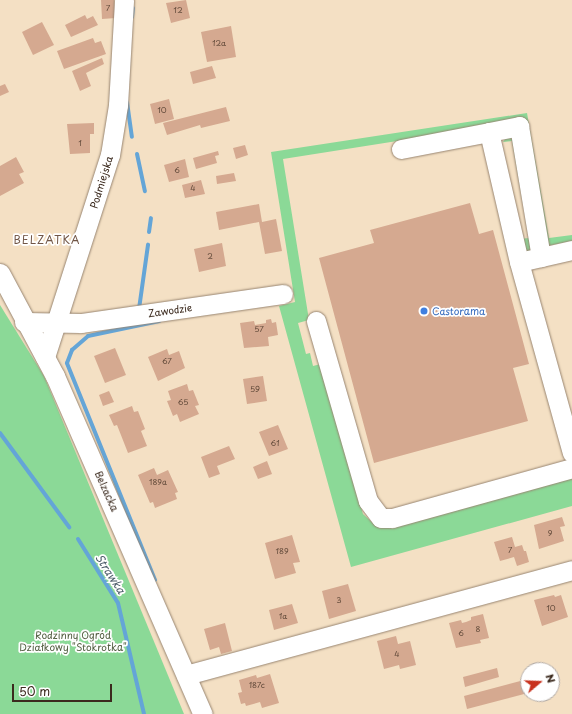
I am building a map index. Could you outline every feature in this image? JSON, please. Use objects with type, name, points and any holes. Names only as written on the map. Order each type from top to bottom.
[{"type":"street","name":"Podmiejska","points":[[45,357],[110,155],[118,105],[124,0]]},
{"type":"street","points":[[401,148],[519,126],[541,257]]},
{"type":"street","points":[[489,132],[519,262],[572,453]]},
{"type":"street","points":[[519,262],[572,250]]},
{"type":"street","name":"Belzacka","points":[[0,273],[24,322],[45,357],[122,524],[203,714]]},
{"type":"street","name":"Zawodzie","points":[[24,322],[81,322],[282,294]]},
{"type":"street","points":[[316,321],[368,502],[381,518],[392,518],[572,468]]},
{"type":"street","points":[[186,674],[572,570]]},
{"type":"green space","points":[[527,113],[549,238],[572,235],[572,241],[547,246],[524,121],[283,159],[309,320],[298,323],[306,354],[310,353],[313,366],[321,364],[363,514],[374,524],[572,475],[572,506],[351,567],[279,306],[295,302],[271,152]]},
{"type":"green space","points":[[507,136],[514,138],[532,250],[526,252],[519,239],[529,238],[512,141],[503,142]]},
{"type":"green space","name":"Rodzinny Ogród Działkowy \"Stokrotka\"","points":[[0,305],[44,376],[184,714],[0,714]]},
{"type":"building","points":[[101,0],[114,0],[116,18],[102,19]]},
{"type":"building","points":[[186,0],[190,18],[171,23],[166,3]]},
{"type":"building","points":[[85,15],[87,19],[93,16],[98,25],[71,37],[65,25]]},
{"type":"building","points":[[42,22],[54,45],[33,55],[22,32]]},
{"type":"building","points":[[231,26],[236,57],[207,62],[201,32]]},
{"type":"building","points":[[93,38],[95,43],[101,41],[106,54],[64,69],[57,51]]},
{"type":"building","points":[[102,58],[104,64],[86,73],[91,86],[80,91],[72,71]]},
{"type":"building","points":[[212,66],[216,78],[193,84],[190,72]]},
{"type":"building","points":[[5,84],[9,92],[0,96],[0,86]]},
{"type":"building","points":[[169,99],[174,119],[155,124],[150,104]]},
{"type":"building","points":[[226,107],[230,121],[201,128],[200,125],[167,135],[163,123]]},
{"type":"building","points":[[94,123],[94,134],[90,134],[90,153],[70,154],[67,124]]},
{"type":"building","points":[[245,145],[248,155],[236,159],[233,148]]},
{"type":"building","points":[[218,151],[219,155],[215,156],[217,163],[196,169],[193,158]]},
{"type":"building","points":[[16,157],[24,172],[19,174],[24,183],[0,196],[0,166]]},
{"type":"building","points":[[185,159],[189,177],[169,182],[164,165]]},
{"type":"building","points":[[234,173],[236,181],[217,184],[216,176]]},
{"type":"building","points":[[201,180],[205,194],[185,198],[182,185]]},
{"type":"building","name":"Castorama","points":[[470,203],[479,234],[493,230],[529,364],[513,368],[528,421],[374,463],[319,258],[374,243],[370,230]]},
{"type":"building","points":[[259,204],[262,222],[276,219],[282,251],[265,254],[259,222],[219,230],[216,212]]},
{"type":"building","points":[[222,243],[226,266],[199,272],[194,249]]},
{"type":"building","points":[[271,319],[272,323],[276,322],[278,335],[268,337],[269,346],[244,348],[240,323],[254,321],[255,325],[266,323],[266,320]]},
{"type":"building","points":[[115,348],[126,375],[105,383],[94,356]]},
{"type":"building","points":[[167,349],[169,355],[179,351],[185,368],[158,381],[148,357]]},
{"type":"building","points":[[263,376],[267,401],[247,404],[243,379]]},
{"type":"building","points":[[187,384],[189,391],[193,390],[199,405],[195,406],[199,414],[180,422],[177,414],[173,416],[167,401],[171,400],[168,391]]},
{"type":"building","points":[[109,391],[114,402],[103,406],[99,395]]},
{"type":"building","points":[[132,406],[134,412],[138,411],[145,429],[141,431],[147,446],[128,453],[117,425],[114,426],[109,415]]},
{"type":"building","points":[[278,425],[288,449],[269,456],[259,432]]},
{"type":"building","points":[[229,446],[235,459],[217,466],[220,474],[209,478],[201,457]]},
{"type":"building","points":[[267,461],[272,474],[258,479],[253,467]]},
{"type":"building","points":[[154,468],[157,475],[168,470],[178,492],[175,493],[177,499],[155,508],[153,502],[150,503],[138,475]]},
{"type":"building","points":[[562,517],[565,526],[560,527],[564,541],[539,549],[534,525]]},
{"type":"building","points":[[292,535],[300,562],[293,563],[296,573],[275,579],[265,543]]},
{"type":"building","points":[[512,537],[515,547],[522,545],[524,551],[526,551],[529,562],[517,566],[514,557],[500,561],[494,542]]},
{"type":"building","points":[[348,584],[356,611],[329,619],[322,591]]},
{"type":"building","points":[[554,595],[555,597],[561,595],[568,617],[542,626],[534,600]]},
{"type":"building","points":[[292,604],[298,623],[274,630],[269,610]]},
{"type":"building","points":[[483,614],[489,638],[480,640],[481,643],[456,648],[449,623],[461,620],[462,623],[466,622],[471,620],[471,617]]},
{"type":"building","points":[[225,623],[232,651],[221,654],[219,647],[210,650],[204,629]]},
{"type":"building","points":[[396,636],[398,644],[410,641],[416,665],[400,669],[399,665],[384,669],[377,641]]},
{"type":"building","points":[[497,668],[499,677],[465,687],[463,677]]},
{"type":"building","points":[[270,674],[279,703],[262,708],[260,702],[246,706],[245,703],[241,704],[238,693],[242,692],[239,680],[256,675],[257,678]]},
{"type":"building","points":[[520,681],[520,695],[467,709],[464,696]]},
{"type":"waterway","points":[[132,17],[133,8]]},
{"type":"waterway","points":[[127,102],[132,137]]},
{"type":"waterway","points":[[137,154],[145,191]]},
{"type":"waterway","points":[[149,232],[151,218]]},
{"type":"waterway","points":[[139,309],[148,245]]},
{"type":"waterway","points":[[155,580],[67,363],[72,350],[88,336],[159,321]]},
{"type":"waterway","name":"Strawka","points":[[0,433],[69,527]]},
{"type":"waterway","name":"Strawka","points":[[78,539],[118,603],[144,714]]},
{"type":"place","name":"Castorama","points":[[424,311]]},
{"type":"district","name":"BELZATKA","points":[[47,240]]}]
